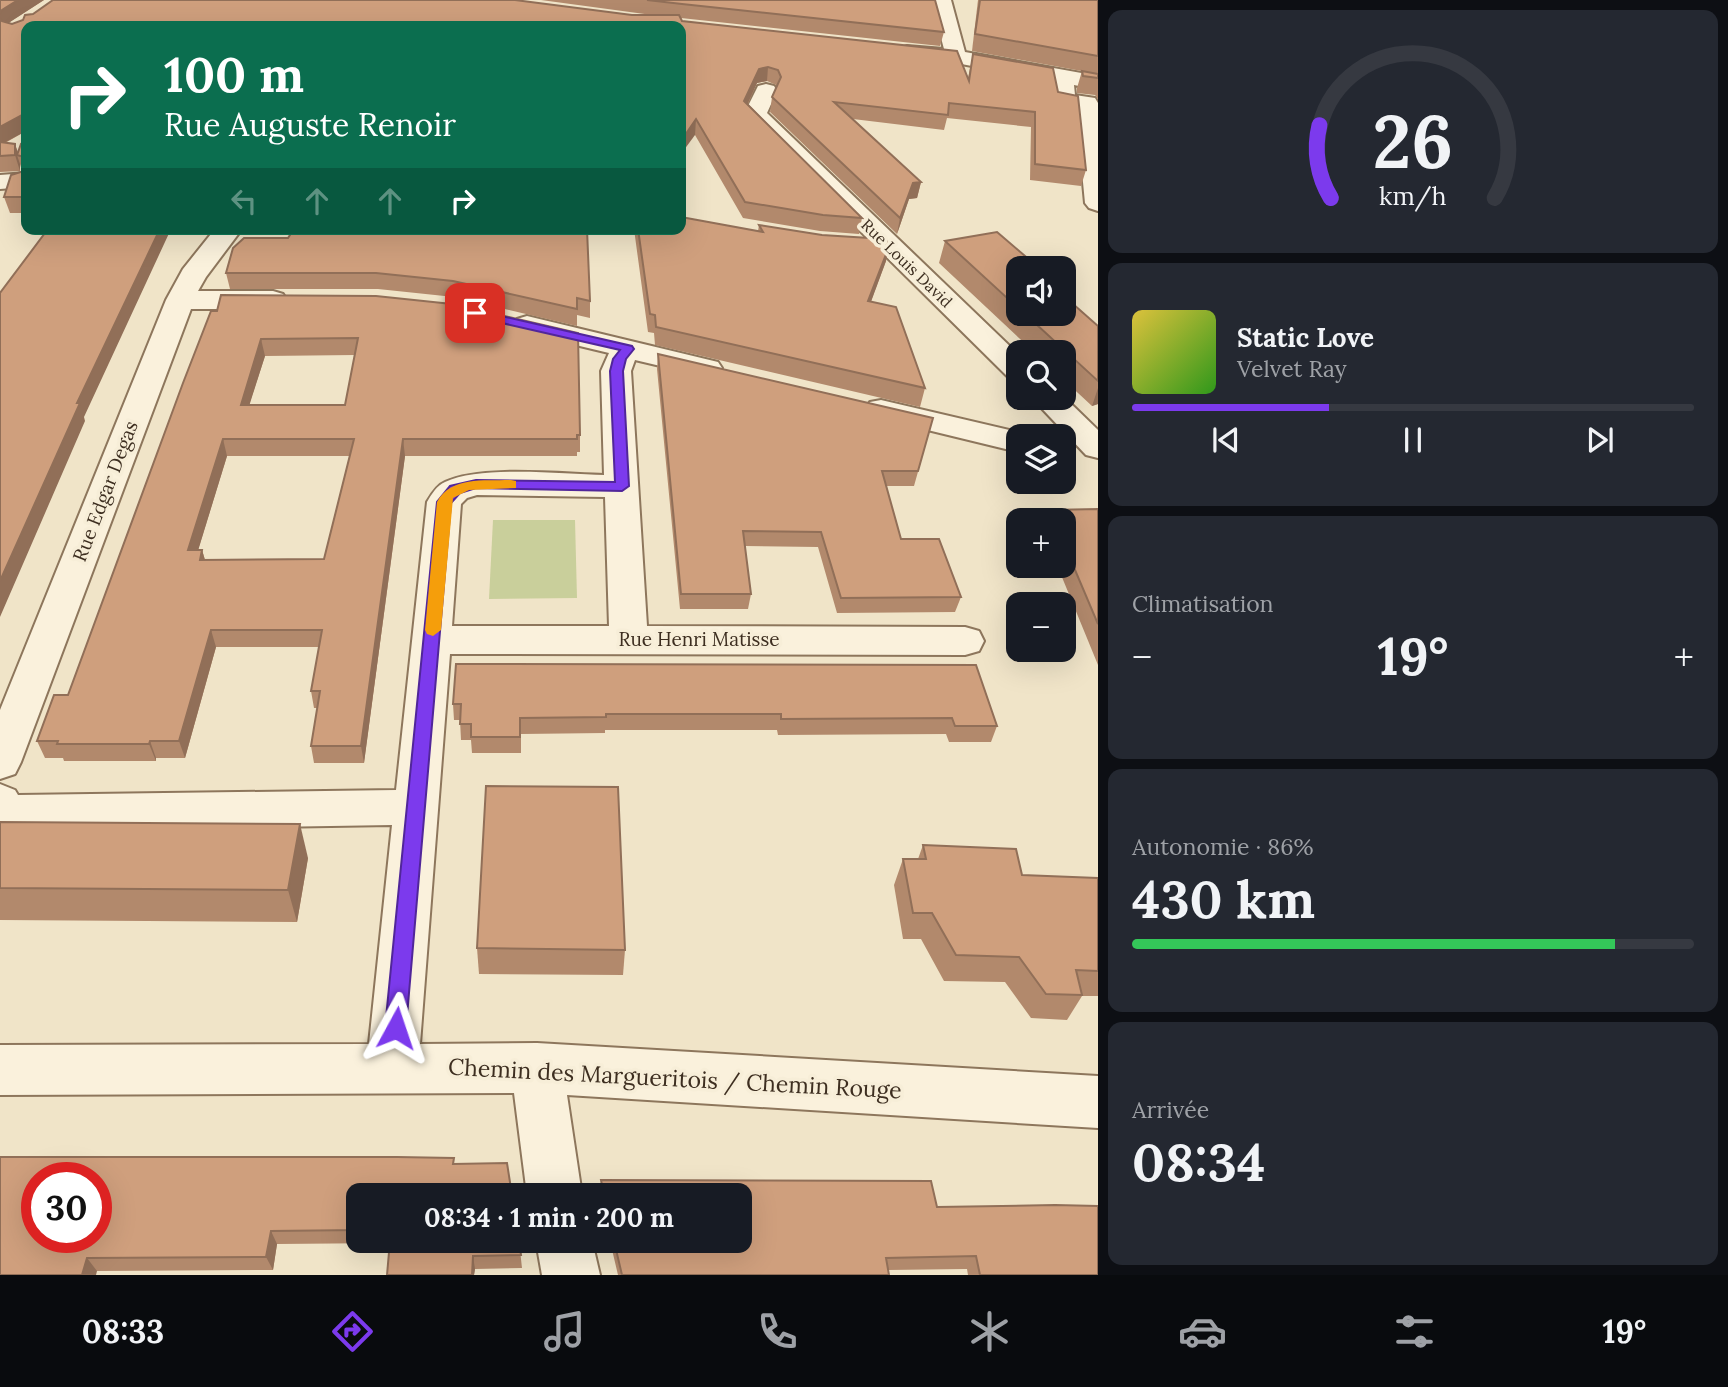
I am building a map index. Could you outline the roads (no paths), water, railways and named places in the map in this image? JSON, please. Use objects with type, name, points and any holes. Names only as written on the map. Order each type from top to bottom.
[{"type":"street","points":[[942,0],[957,57]]},
{"type":"street","points":[[883,49],[957,57],[1098,83]]},
{"type":"street","points":[[1063,76],[1064,101],[1087,103],[1097,203]]},
{"type":"street","name":"Rue Louis David","points":[[766,91],[755,114],[1006,358]]},
{"type":"street","points":[[0,183],[21,181]]},
{"type":"street","name":"Rue Edgar Degas","points":[[0,762],[180,300],[202,263],[224,235]]},
{"type":"street","points":[[857,246],[891,246]]},
{"type":"street","points":[[180,300],[302,300]]},
{"type":"street","points":[[500,319],[734,374]]},
{"type":"street","points":[[628,349],[620,359],[616,371],[629,639]]},
{"type":"street","points":[[855,403],[1006,439]]},
{"type":"street","points":[[1059,410],[1098,449]]},
{"type":"street","points":[[1076,456],[1098,461]]},
{"type":"street","points":[[392,1068],[444,502],[455,490],[476,484],[622,486]]},
{"type":"street","name":"Rue Henri Matisse","points":[[432,640],[965,641]]},
{"type":"street","points":[[0,802],[6,813],[414,807]]},
{"type":"street","points":[[537,1068],[552,1183]]},
{"type":"street","name":"Chemin des Margueritois / Chemin Rouge","points":[[0,1070],[537,1068],[1098,1102]]},
{"type":"street","points":[[566,1253],[571,1275]]}]
